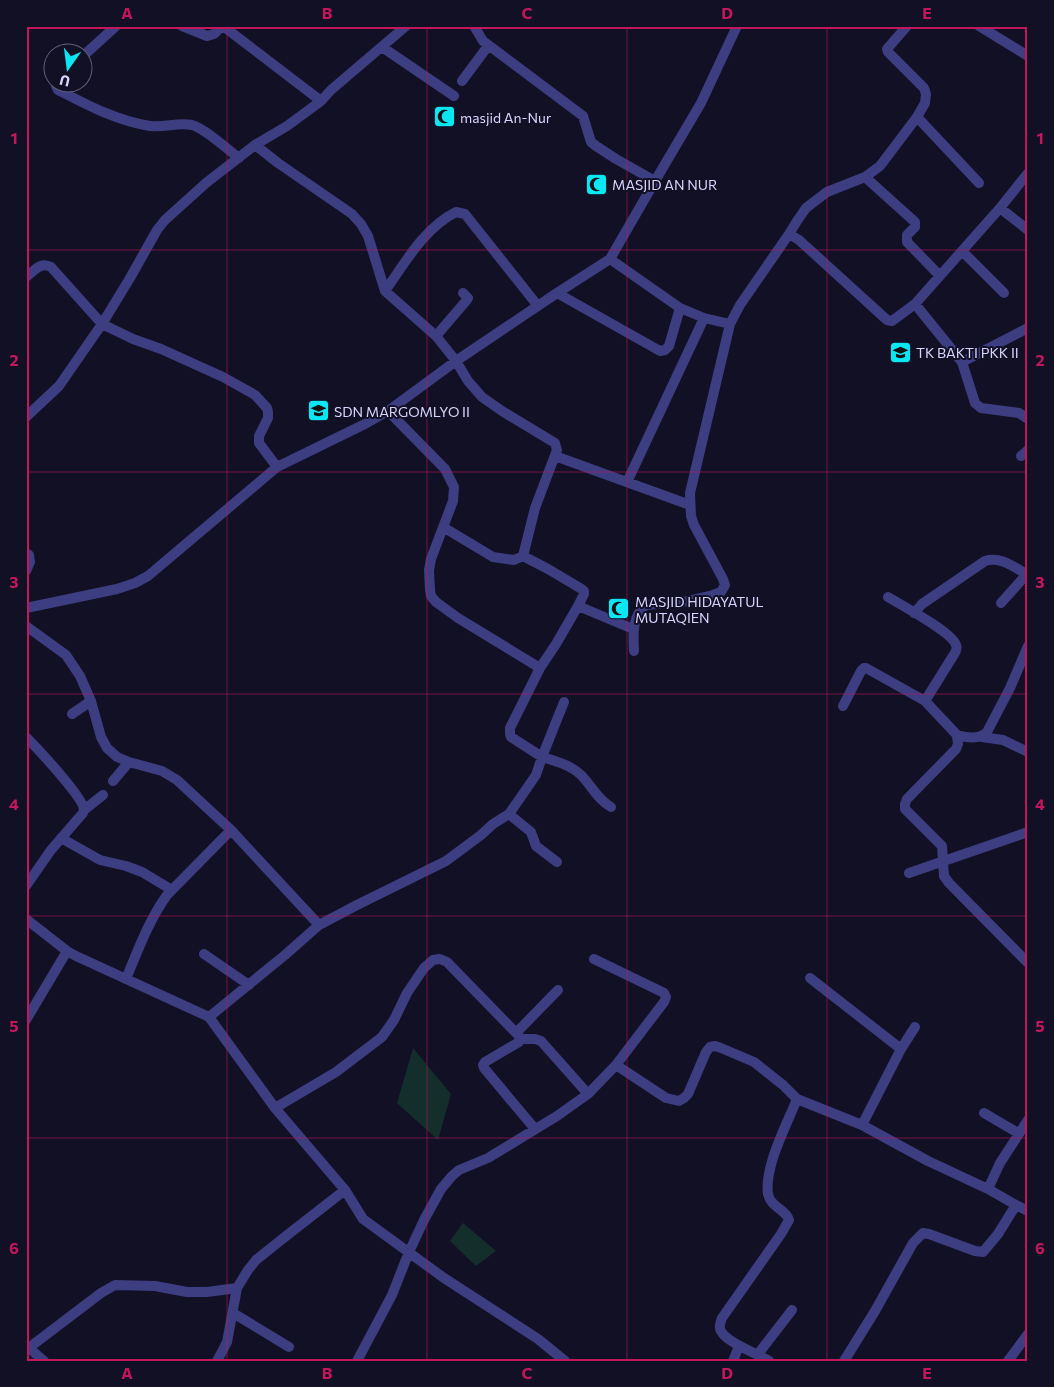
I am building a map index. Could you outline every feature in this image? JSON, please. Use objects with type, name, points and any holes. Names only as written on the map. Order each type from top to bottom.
[{"type":"street","points":[[92,48],[116,26]]},
{"type":"street","points":[[182,26],[207,36],[214,34],[223,26],[321,101]]},
{"type":"street","points":[[26,417],[59,386],[102,324],[157,230],[166,220],[206,183],[255,145],[287,126],[321,101],[406,26]]},
{"type":"street","points":[[474,26],[488,46],[583,116],[591,142],[616,160],[655,181]]},
{"type":"street","points":[[26,608],[116,589],[141,579],[154,571],[277,467],[388,412],[456,361],[610,259],[701,103],[737,26]]},
{"type":"street","points":[[634,652],[633,629],[639,612],[646,605],[683,602],[713,595],[721,592],[725,585],[694,525],[691,516],[690,493],[730,324],[740,305],[806,208],[827,192],[865,177],[880,166],[917,118],[925,103],[926,94],[924,88],[888,52],[888,49],[907,26]]},
{"type":"street","points":[[979,26],[1028,56]]},
{"type":"street","points":[[462,81],[488,46]]},
{"type":"street","points":[[382,47],[454,96]]},
{"type":"street","points":[[62,92],[89,107],[128,122],[151,126],[182,124],[198,128],[239,158]]},
{"type":"street","points":[[917,118],[979,183]]},
{"type":"street","points":[[255,145],[352,214],[368,236],[385,291],[436,336],[456,361],[468,381],[482,397],[555,443],[557,450],[535,508],[523,556]]},
{"type":"street","points":[[789,234],[799,240],[887,320],[892,321],[915,304],[1000,208],[1028,173]]},
{"type":"street","points":[[865,177],[915,222],[915,227],[907,235],[907,242],[940,276]]},
{"type":"street","points":[[1000,208],[1028,230]]},
{"type":"street","points":[[385,291],[418,243],[439,223],[456,212],[465,214],[538,306]]},
{"type":"street","points":[[962,251],[1004,293]]},
{"type":"street","points":[[610,259],[680,308],[704,318],[730,324]]},
{"type":"street","points":[[26,277],[41,264],[51,266],[102,324],[133,340],[162,349],[223,377],[255,395],[267,408],[268,412],[268,418],[259,436],[259,442],[277,467]]},
{"type":"street","points":[[436,336],[468,298],[463,293]]},
{"type":"street","points":[[557,293],[660,352],[669,346],[680,308]]},
{"type":"street","points":[[915,304],[962,362],[975,403],[981,408],[1019,413],[1028,419]]},
{"type":"street","points":[[627,482],[704,318]]},
{"type":"street","points":[[962,362],[1028,328]]},
{"type":"street","points":[[388,412],[445,469],[454,487],[454,494],[429,570],[431,596],[458,618],[540,668]]},
{"type":"street","points":[[555,456],[690,505]]},
{"type":"street","points":[[443,527],[493,557],[514,560],[523,556]]},
{"type":"street","points":[[26,553],[29,555],[30,562],[26,571]]},
{"type":"street","points":[[523,556],[580,588],[584,591],[584,594],[540,668],[510,728],[511,738],[542,757],[577,771],[602,802],[611,807]]},
{"type":"street","points":[[914,613],[922,604],[984,561],[992,559],[999,560],[1027,575],[1002,603]]},
{"type":"street","points":[[888,597],[949,635],[956,644],[953,656],[925,701]]},
{"type":"street","points":[[578,606],[633,629]]},
{"type":"street","points":[[26,626],[66,654],[80,676],[92,701],[98,728],[107,748],[117,757],[162,771],[177,780],[231,830],[319,925]]},
{"type":"street","points":[[982,737],[987,732],[1010,688],[1028,646]]},
{"type":"street","points":[[843,706],[861,671],[866,668],[925,701],[957,735],[1003,740],[1028,752]]},
{"type":"street","points":[[72,714],[92,701]]},
{"type":"street","points":[[209,1017],[286,956],[319,925],[446,861],[493,824],[509,814],[536,775],[564,702]]},
{"type":"street","points":[[957,735],[958,744],[956,749],[907,799],[904,804],[905,809],[942,846],[944,876],[949,884],[1028,963]]},
{"type":"street","points":[[26,737],[72,788],[84,810]]},
{"type":"street","points":[[113,781],[129,762]]},
{"type":"street","points":[[26,886],[51,850],[84,810],[103,795]]},
{"type":"street","points":[[509,814],[532,832],[536,846],[557,862]]},
{"type":"street","points":[[126,979],[160,905],[172,890],[231,830]]},
{"type":"street","points":[[910,873],[1028,832]]},
{"type":"street","points":[[62,838],[100,860],[142,872],[172,890]]},
{"type":"street","points":[[26,919],[67,951],[209,1017],[275,1108],[345,1190],[363,1219],[444,1278],[538,1339],[565,1361]]},
{"type":"street","points":[[26,1020],[67,951]]},
{"type":"street","points":[[204,954],[249,985]]},
{"type":"street","points":[[357,1361],[392,1295],[409,1252],[441,1189],[452,1176],[460,1170],[488,1158],[513,1144],[588,1094],[616,1064],[664,1002],[666,998],[664,993],[594,959]]},
{"type":"street","points":[[275,1108],[336,1072],[382,1036],[394,1020],[407,993],[424,968],[433,960],[447,962],[518,1035],[540,1041],[588,1094]]},
{"type":"street","points":[[810,978],[901,1050]]},
{"type":"street","points":[[535,1129],[483,1065],[519,1042],[518,1035],[558,990]]},
{"type":"street","points":[[862,1125],[915,1027]]},
{"type":"street","points":[[616,1064],[666,1098],[679,1101],[688,1094],[706,1052],[710,1047],[715,1046],[735,1053],[754,1062],[797,1099],[862,1125],[928,1161],[1028,1211]]},
{"type":"street","points":[[769,1361],[731,1342],[722,1334],[720,1323],[789,1220],[788,1216],[773,1204],[768,1195],[769,1171],[797,1099]]},
{"type":"street","points":[[984,1113],[1018,1133]]},
{"type":"street","points":[[988,1190],[1000,1164],[1028,1120]]},
{"type":"street","points":[[217,1361],[227,1342],[237,1288],[248,1270],[256,1260],[345,1190]]},
{"type":"street","points":[[844,1361],[875,1311],[913,1243],[919,1236],[923,1233],[929,1234],[975,1251],[983,1252],[998,1234],[1016,1204]]},
{"type":"street","points":[[44,1361],[28,1349],[115,1284],[155,1286],[187,1292],[207,1292],[237,1288]]},
{"type":"street","points":[[758,1354],[792,1310]]},
{"type":"street","points":[[233,1313],[289,1347]]},
{"type":"street","points":[[1008,1361],[1028,1334]]},
{"type":"street","points":[[733,1361],[739,1346]]},
{"type":"green space","points":[[413,1048],[451,1094],[438,1140],[397,1103]]},
{"type":"green space","points":[[463,1223],[496,1251],[476,1266],[450,1241]]},
{"type":"place","name":"masjid An-Nur","points":[[444,117]]},
{"type":"place","name":"MASJID AN NUR","points":[[596,184]]},
{"type":"place","name":"TK BAKTI PKK II","points":[[900,352]]},
{"type":"place","name":"SDN MARGOMLYO II","points":[[318,411]]},
{"type":"place","name":"MASJID HIDAYATUL MUTAQIEN","points":[[619,609]]}]
